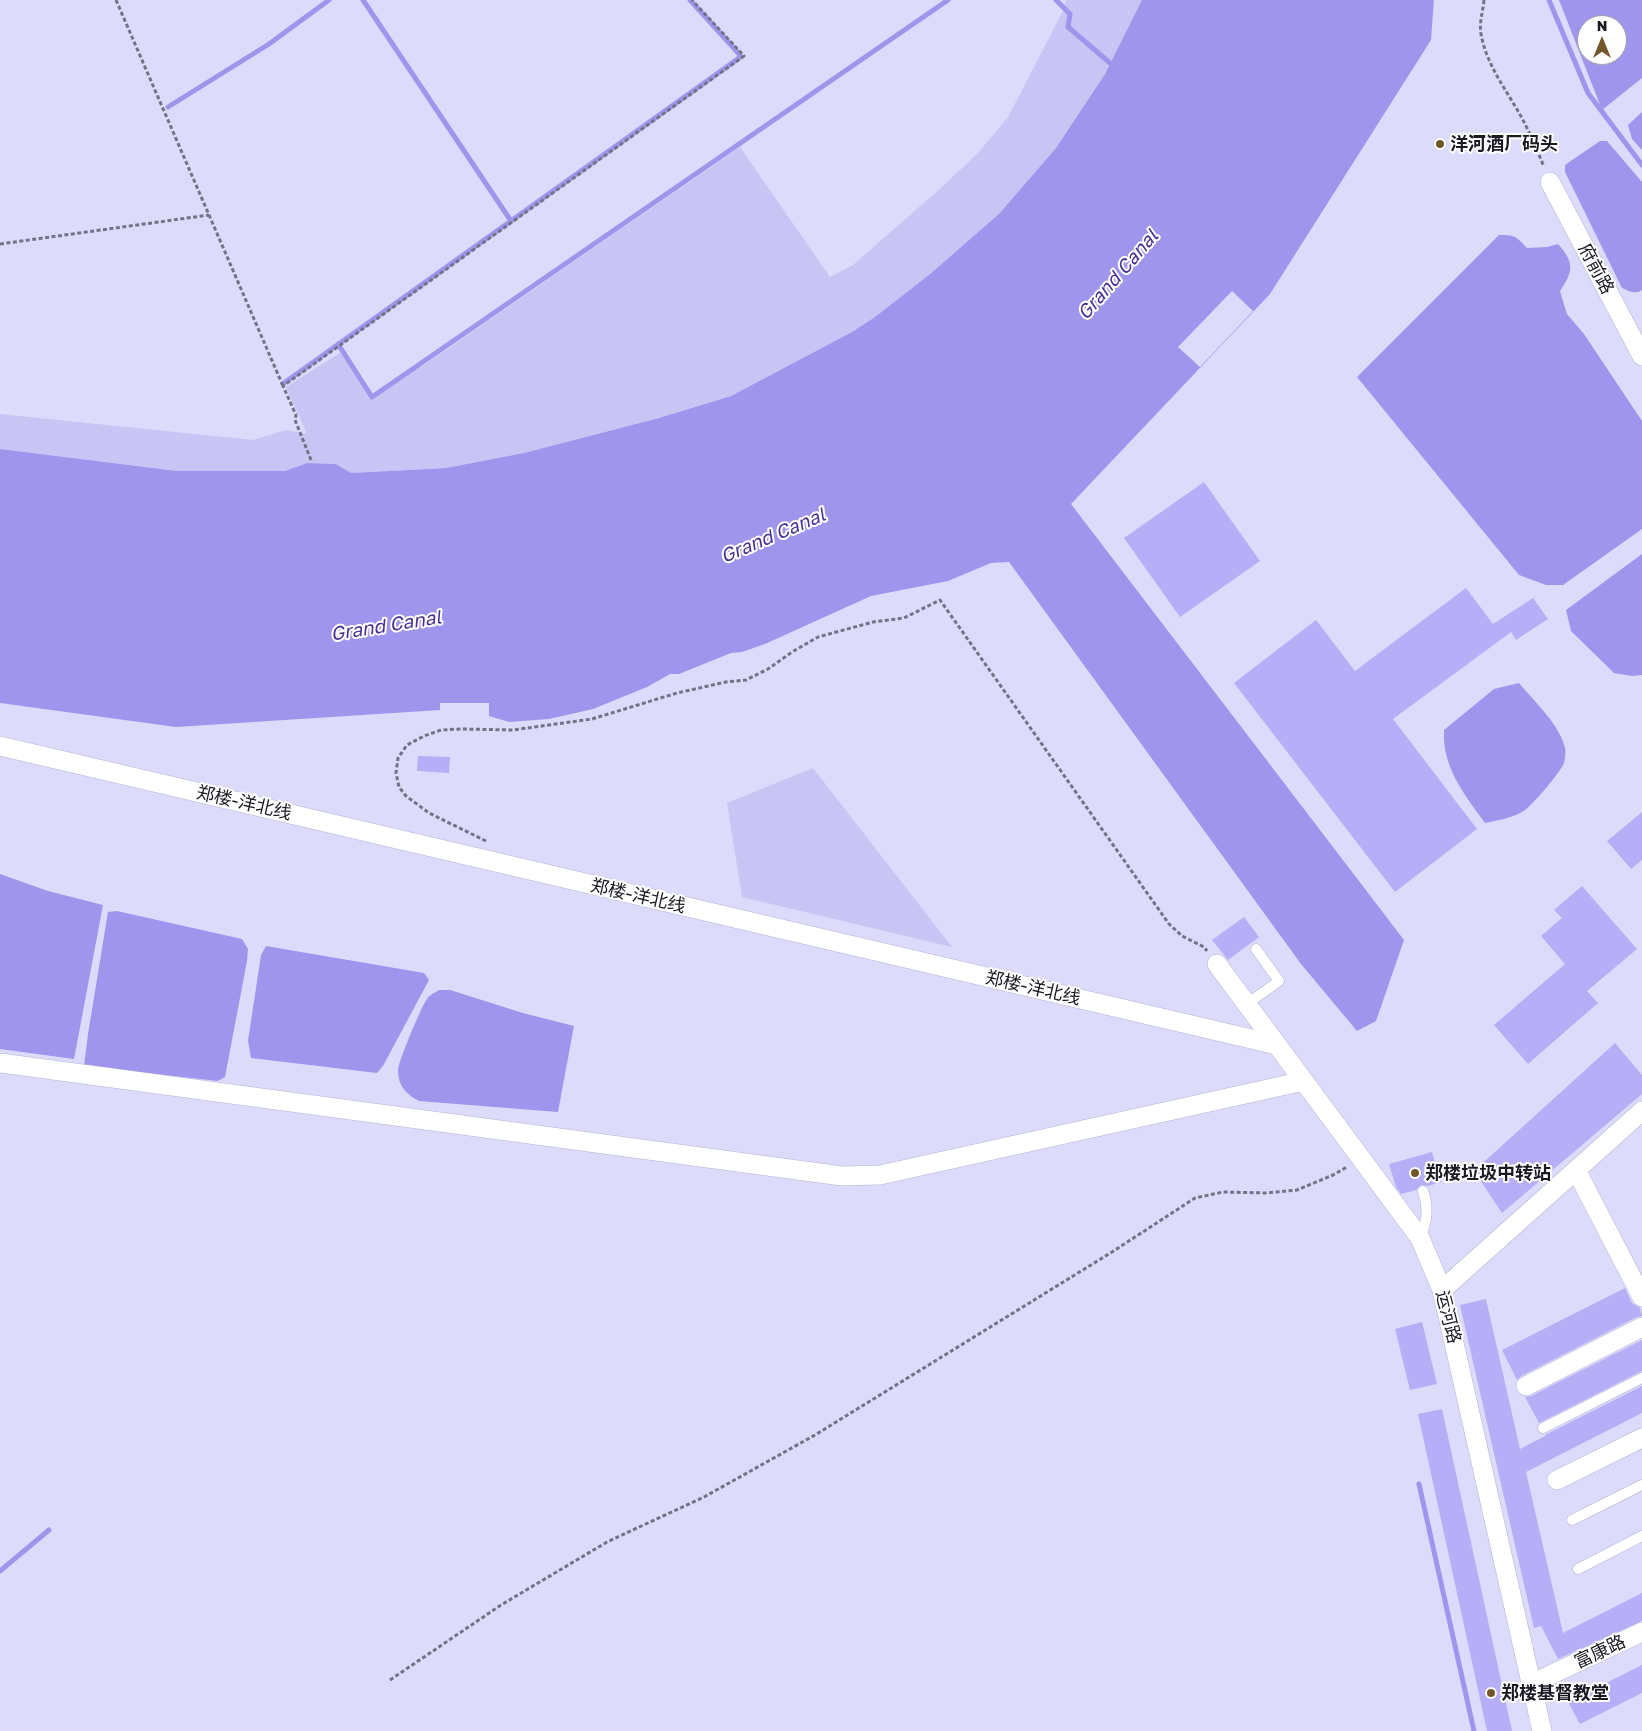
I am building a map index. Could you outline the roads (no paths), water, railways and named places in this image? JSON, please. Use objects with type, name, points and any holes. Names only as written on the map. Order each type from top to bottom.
[{"type":"street","name":"府前路","points":[[1550,182],[1642,356]]},
{"type":"street","name":"郑楼-洋北线","points":[[0,746],[1277,1045]]},
{"type":"street","name":"运河路","points":[[1217,964],[1420,1238],[1442,1290],[1542,1731]]},
{"type":"street","points":[[0,1063],[842,1176],[880,1175],[1304,1081]]},
{"type":"street","points":[[1442,1290],[1642,1111]]},
{"type":"street","points":[[1576,1170],[1637,1277],[1642,1297]]},
{"type":"street","points":[[1526,1386],[1642,1327]]},
{"type":"street","points":[[1557,1480],[1642,1438]]},
{"type":"street","name":"富康路","points":[[1531,1684],[1642,1632]]},
{"type":"lane","points":[[1246,1004],[1278,980],[1256,949]]},
{"type":"lane","points":[[1420,1238],[1426,1226],[1427,1216],[1423,1191]]},
{"type":"lane","points":[[1543,1428],[1642,1378]]},
{"type":"lane","points":[[1572,1520],[1642,1484]]},
{"type":"lane","points":[[1578,1570],[1642,1536]]},
{"type":"water","name":"Grand Canal","points":[[1142,0],[1434,0],[1431,40],[1270,294],[1071,504],[1404,940],[1376,1021],[1357,1031],[1301,964],[1009,562],[991,563],[948,581],[871,596],[765,644],[742,652],[731,653],[679,674],[670,674],[647,687],[593,709],[549,719],[509,722],[489,716],[489,704],[440,703],[440,710],[176,727],[0,703],[0,449],[177,471],[285,471],[307,463],[336,464],[351,473],[446,468],[524,453],[659,418],[731,396],[852,332],[875,317],[930,274],[999,214],[1056,148],[1105,74]]},
{"type":"water","points":[[1559,0],[1642,0],[1642,78],[1602,110],[1584,65],[1627,65],[1627,15],[1577,15],[1577,46]]},
{"type":"water","points":[[1642,112],[1642,150],[1632,139],[1628,125]]},
{"type":"water","points":[[1600,141],[1607,141],[1642,182],[1642,290],[1637,292],[1622,288],[1565,172],[1565,165]]},
{"type":"water","points":[[1499,235],[1515,237],[1527,248],[1547,247],[1558,244],[1563,250],[1570,267],[1568,278],[1560,291],[1567,314],[1584,334],[1642,421],[1642,529],[1563,585],[1546,585],[1519,575],[1357,377]]},
{"type":"water","points":[[1642,554],[1642,675],[1632,676],[1614,673],[1571,631],[1566,610]]},
{"type":"water","points":[[1519,683],[1558,731],[1565,748],[1564,763],[1546,788],[1525,810],[1511,817],[1485,823],[1456,780],[1447,756],[1444,730],[1494,689]]},
{"type":"water","points":[[0,874],[48,891],[103,905],[74,1059],[0,1049]]},
{"type":"water","points":[[117,911],[242,939],[248,949],[247,961],[225,1077],[218,1081],[84,1066],[108,912]]},
{"type":"water","points":[[266,946],[424,973],[429,980],[383,1066],[377,1073],[251,1058],[248,1041],[261,955]]},
{"type":"water","points":[[439,990],[450,990],[523,1013],[574,1026],[558,1112],[419,1101],[407,1093],[401,1086],[398,1076],[401,1058],[424,1004],[429,996]]},
{"type":"waterway","points":[[168,107],[269,44],[329,0]]},
{"type":"waterway","points":[[363,0],[511,221]]},
{"type":"waterway","points":[[284,383],[739,58],[740,55],[690,0]]},
{"type":"waterway","points":[[338,344],[372,397],[948,0]]},
{"type":"waterway","points":[[1056,0],[1070,14],[1068,27],[1110,63]]},
{"type":"waterway","points":[[1549,0],[1588,93],[1642,165]]},
{"type":"waterway","points":[[1419,1484],[1474,1731]]},
{"type":"waterway","points":[[0,1571],[49,1530]]},
{"type":"place","name":"洋河酒厂码头","points":[[1440,144]]},
{"type":"place","name":"郑楼垃圾中转站","points":[[1415,1173]]},
{"type":"place","name":"郑楼基督教堂","points":[[1491,1693]]}]
